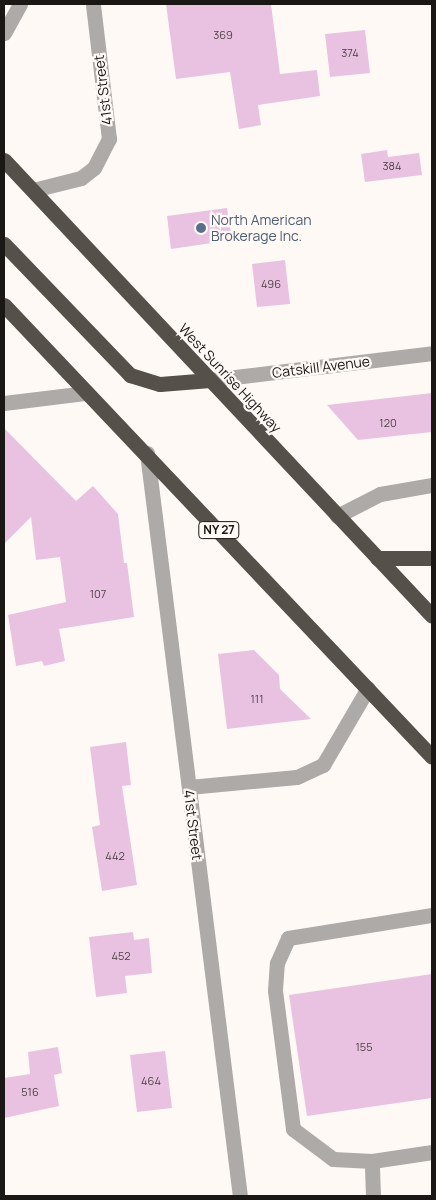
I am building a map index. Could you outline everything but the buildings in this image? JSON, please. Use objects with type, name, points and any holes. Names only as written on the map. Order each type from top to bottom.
[{"type":"highway","name":"West Sunrise Highway","points":[[4,160],[432,616]]},
{"type":"highway","points":[[4,244],[130,375],[160,384],[210,380]]},
{"type":"highway","name":"NY 27","points":[[4,305],[86,393],[147,453],[432,757]]},
{"type":"highway","points":[[377,558],[432,558]]},
{"type":"street","points":[[4,33],[20,4]]},
{"type":"street","name":"41st Street","points":[[33,190],[81,178],[94,168],[109,139],[94,4]]},
{"type":"street","name":"Catskill Avenue","points":[[210,380],[432,353]]},
{"type":"street","points":[[4,403],[86,393]]},
{"type":"street","name":"41st Street","points":[[147,453],[240,1196]]},
{"type":"street","points":[[337,516],[380,494],[432,485]]},
{"type":"street","points":[[189,787],[297,777],[323,765],[368,688]]},
{"type":"street","points":[[432,915],[288,938],[278,963],[275,990],[293,1129],[333,1159],[372,1161],[432,1152]]},
{"type":"street","points":[[372,1161],[373,1196]]},
{"type":"place","name":"North American Brokerage Inc.","points":[[201,228]]}]
